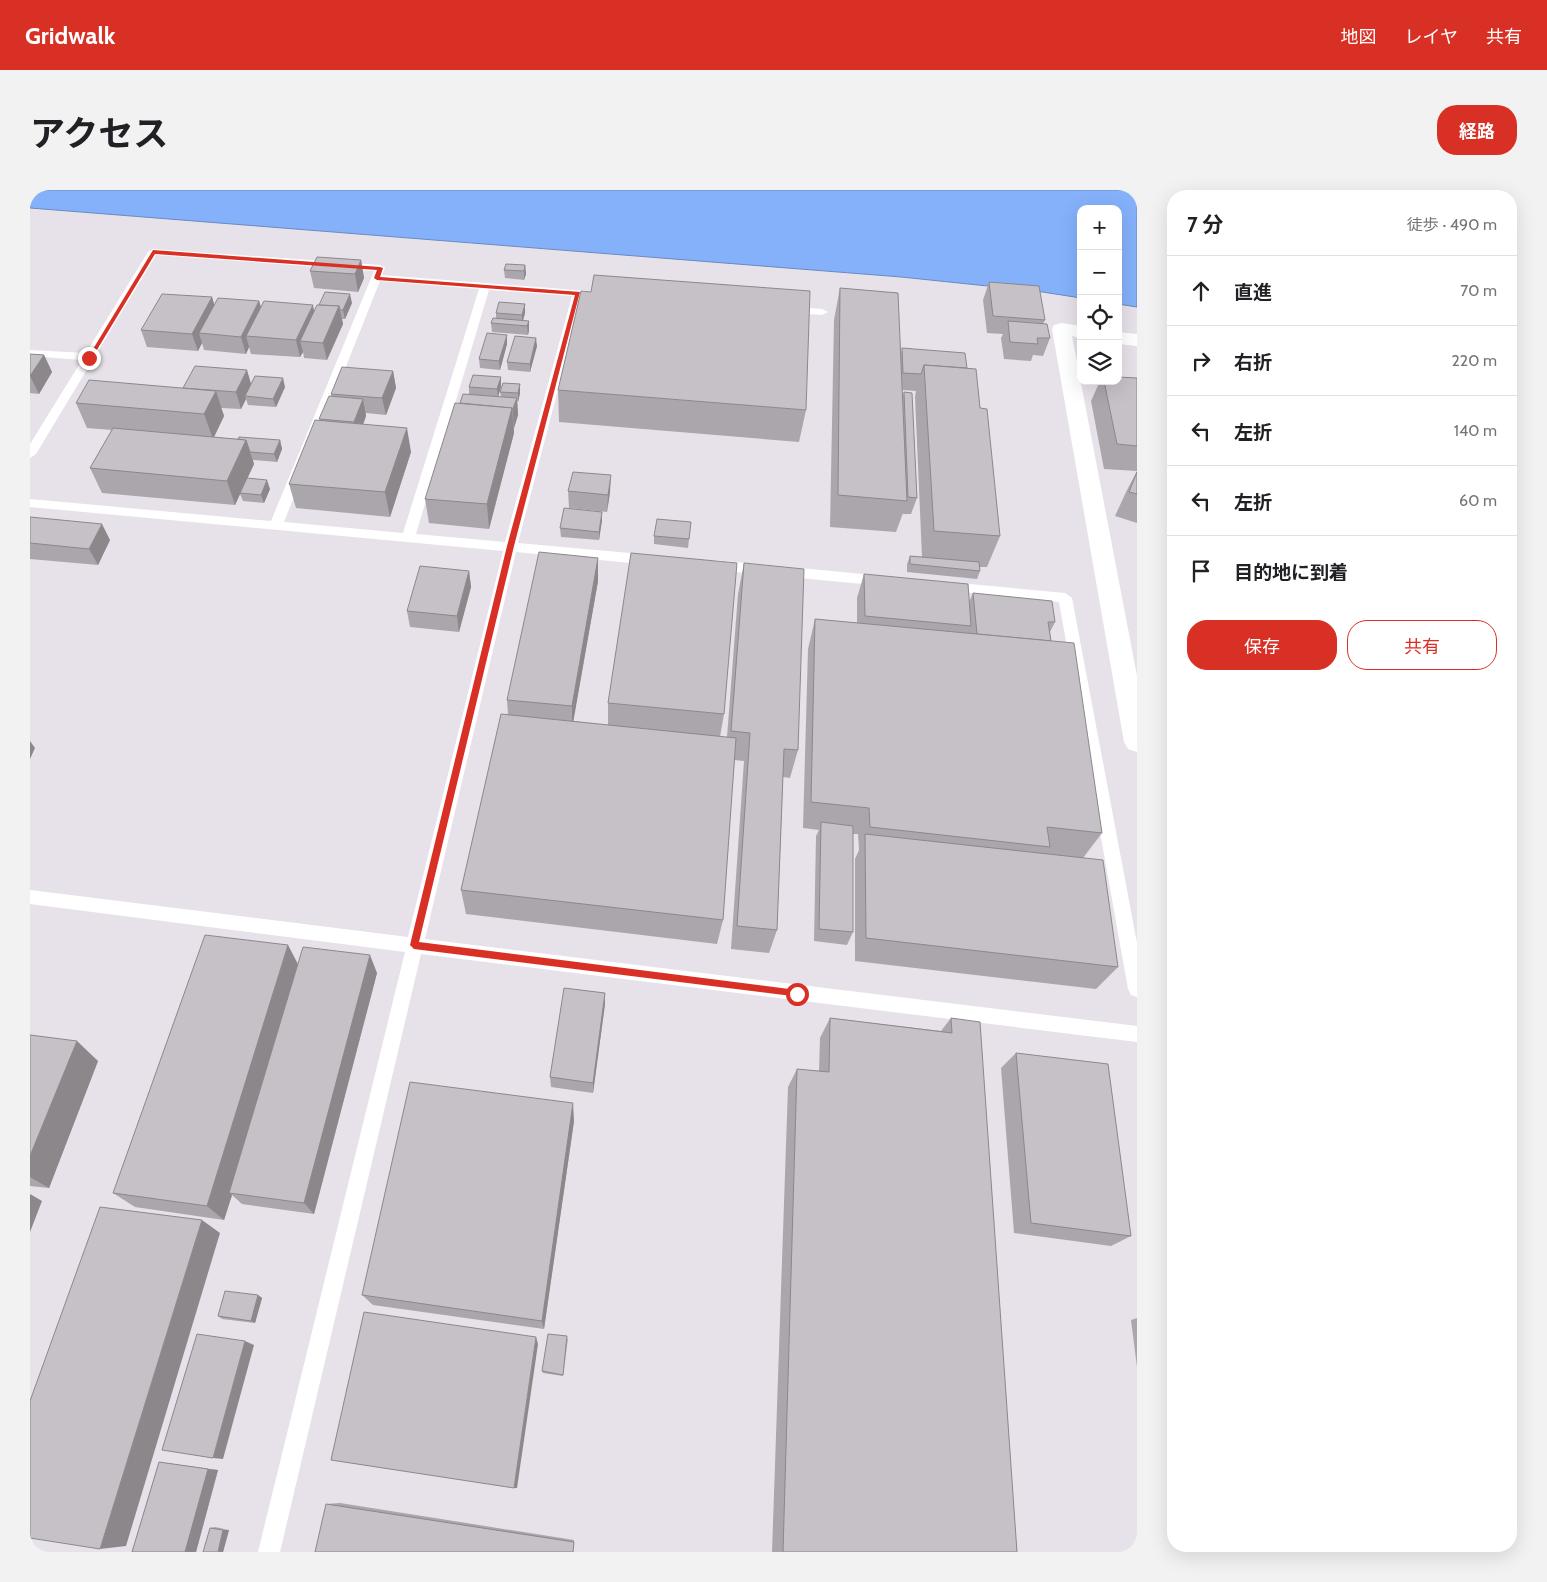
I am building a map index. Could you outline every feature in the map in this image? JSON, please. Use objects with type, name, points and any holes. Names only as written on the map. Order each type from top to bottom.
[{"type":"street","points":[[1077,331],[1061,329],[1137,742]]},
{"type":"street","points":[[1122,338],[1137,340]]},
{"type":"lane","points":[[30,454],[153,252],[380,268],[276,525]]},
{"type":"lane","points":[[377,278],[822,312]]},
{"type":"lane","points":[[408,537],[485,286]]},
{"type":"lane","points":[[269,1552],[510,546],[578,294]]},
{"type":"lane","points":[[30,353],[89,358]]},
{"type":"lane","points":[[30,503],[669,561]]},
{"type":"lane","points":[[699,564],[897,582]]},
{"type":"lane","points":[[936,586],[1065,598],[1137,990]]},
{"type":"lane","points":[[30,897],[807,995],[1137,1034]]},
{"type":"water","points":[[30,190],[1137,190],[1137,307],[1122,305],[1122,205],[1077,205],[1077,297],[1036,291],[901,277],[30,208]]},
{"type":"building","points":[[317,257],[361,260],[355,274],[310,271]]},
{"type":"building","points":[[506,264],[525,265],[524,271],[504,270]]},
{"type":"building","points":[[594,275],[810,291],[806,410],[558,390],[581,291],[591,292]]},
{"type":"building","points":[[989,282],[1039,286],[1045,320],[993,316]]},
{"type":"building","points":[[840,288],[898,293],[907,501],[838,495]]},
{"type":"building","points":[[325,292],[350,294],[343,310],[340,310],[339,306],[319,305]]},
{"type":"building","points":[[162,294],[212,297],[192,334],[141,330]]},
{"type":"building","points":[[218,298],[259,301],[241,337],[199,333]]},
{"type":"building","points":[[264,301],[313,305],[296,340],[246,336]]},
{"type":"building","points":[[499,302],[525,304],[522,315],[496,313]]},
{"type":"building","points":[[317,305],[339,306],[323,343],[300,341]]},
{"type":"building","points":[[493,318],[529,321],[527,326],[491,323]]},
{"type":"building","points":[[1008,321],[1047,324],[1050,338],[1037,338],[1038,344],[1010,342]]},
{"type":"building","points":[[487,333],[507,335],[499,361],[479,359]]},
{"type":"building","points":[[515,336],[536,338],[530,364],[507,362]]},
{"type":"building","points":[[902,348],[965,353],[967,368],[924,365],[921,374],[903,373]]},
{"type":"building","points":[[30,354],[44,355],[30,376]]},
{"type":"building","points":[[924,365],[976,369],[980,408],[987,409],[1000,536],[934,531]]},
{"type":"building","points":[[195,366],[247,370],[236,392],[183,388]]},
{"type":"building","points":[[342,367],[393,371],[382,398],[331,394]]},
{"type":"building","points":[[473,375],[501,377],[497,389],[469,387]]},
{"type":"building","points":[[255,376],[283,378],[273,399],[245,396]]},
{"type":"building","points":[[1122,377],[1137,378],[1137,446],[1117,444],[1105,385],[1122,385]]},
{"type":"building","points":[[89,380],[216,391],[204,414],[76,403]]},
{"type":"building","points":[[503,383],[520,384],[518,393],[500,392]]},
{"type":"building","points":[[904,392],[912,393],[917,498],[908,497]]},
{"type":"building","points":[[463,394],[517,398],[512,411],[512,408],[460,403]]},
{"type":"building","points":[[329,396],[363,399],[354,422],[319,419]]},
{"type":"building","points":[[455,403],[512,408],[487,504],[425,499]]},
{"type":"building","points":[[315,420],[407,428],[385,492],[289,484]]},
{"type":"building","points":[[113,428],[246,440],[227,481],[90,468]]},
{"type":"building","points":[[239,437],[280,440],[274,454],[250,452],[246,440],[238,439]]},
{"type":"building","points":[[573,472],[611,475],[608,495],[568,491]]},
{"type":"building","points":[[1137,472],[1137,494],[1129,492]]},
{"type":"building","points":[[247,478],[267,480],[261,495],[240,493]]},
{"type":"building","points":[[564,508],[602,512],[599,532],[560,528]]},
{"type":"building","points":[[30,517],[102,524],[89,549],[30,543]]},
{"type":"building","points":[[657,519],[691,522],[689,539],[654,536]]},
{"type":"building","points":[[539,552],[598,558],[572,706],[507,700]]},
{"type":"building","points":[[631,553],[737,563],[724,714],[608,703]]},
{"type":"building","points":[[910,556],[979,562],[980,571],[910,564]]},
{"type":"building","points":[[744,563],[804,569],[798,750],[784,749],[777,930],[737,926],[750,733],[731,731]]},
{"type":"building","points":[[420,566],[469,571],[457,616],[407,611]]},
{"type":"building","points":[[864,574],[968,584],[971,626],[865,616]]},
{"type":"building","points":[[973,593],[1052,601],[1055,622],[1048,622],[1051,641],[977,634]]},
{"type":"building","points":[[815,619],[1074,643],[1102,833],[1047,827],[1050,847],[870,827],[869,808],[811,802]]},
{"type":"building","points":[[501,714],[736,738],[723,920],[461,890]]},
{"type":"building","points":[[821,822],[853,826],[853,932],[819,929]]},
{"type":"building","points":[[865,834],[1103,860],[1118,967],[866,938]]},
{"type":"building","points":[[205,935],[288,945],[207,1206],[113,1193]]},
{"type":"building","points":[[303,947],[370,955],[304,1203],[229,1193]]},
{"type":"building","points":[[564,988],[605,993],[593,1083],[550,1077]]},
{"type":"building","points":[[830,1018],[952,1033],[951,1018],[980,1022],[1017,1552],[783,1552],[797,1069],[829,1072]]},
{"type":"building","points":[[30,1035],[77,1041],[30,1156]]},
{"type":"building","points":[[1016,1053],[1108,1064],[1131,1236],[1031,1223]]},
{"type":"building","points":[[410,1082],[573,1103],[542,1321],[362,1295]]},
{"type":"building","points":[[100,1207],[202,1220],[100,1549],[30,1538],[30,1401]]},
{"type":"building","points":[[225,1291],[258,1295],[251,1321],[218,1316]]},
{"type":"building","points":[[364,1312],[536,1337],[514,1488],[331,1460]]},
{"type":"building","points":[[197,1334],[245,1341],[213,1458],[162,1450]]},
{"type":"building","points":[[548,1334],[567,1336],[563,1375],[542,1371]]},
{"type":"building","points":[[159,1462],[208,1469],[185,1552],[132,1552]]},
{"type":"building","points":[[326,1504],[574,1542],[573,1552],[315,1552]]},
{"type":"building","points":[[210,1528],[223,1530],[218,1552],[203,1552]]},
{"type":"route","points":[[89,358],[153,252],[380,268],[377,278],[578,294],[510,546],[414,945],[797,994]]}]
